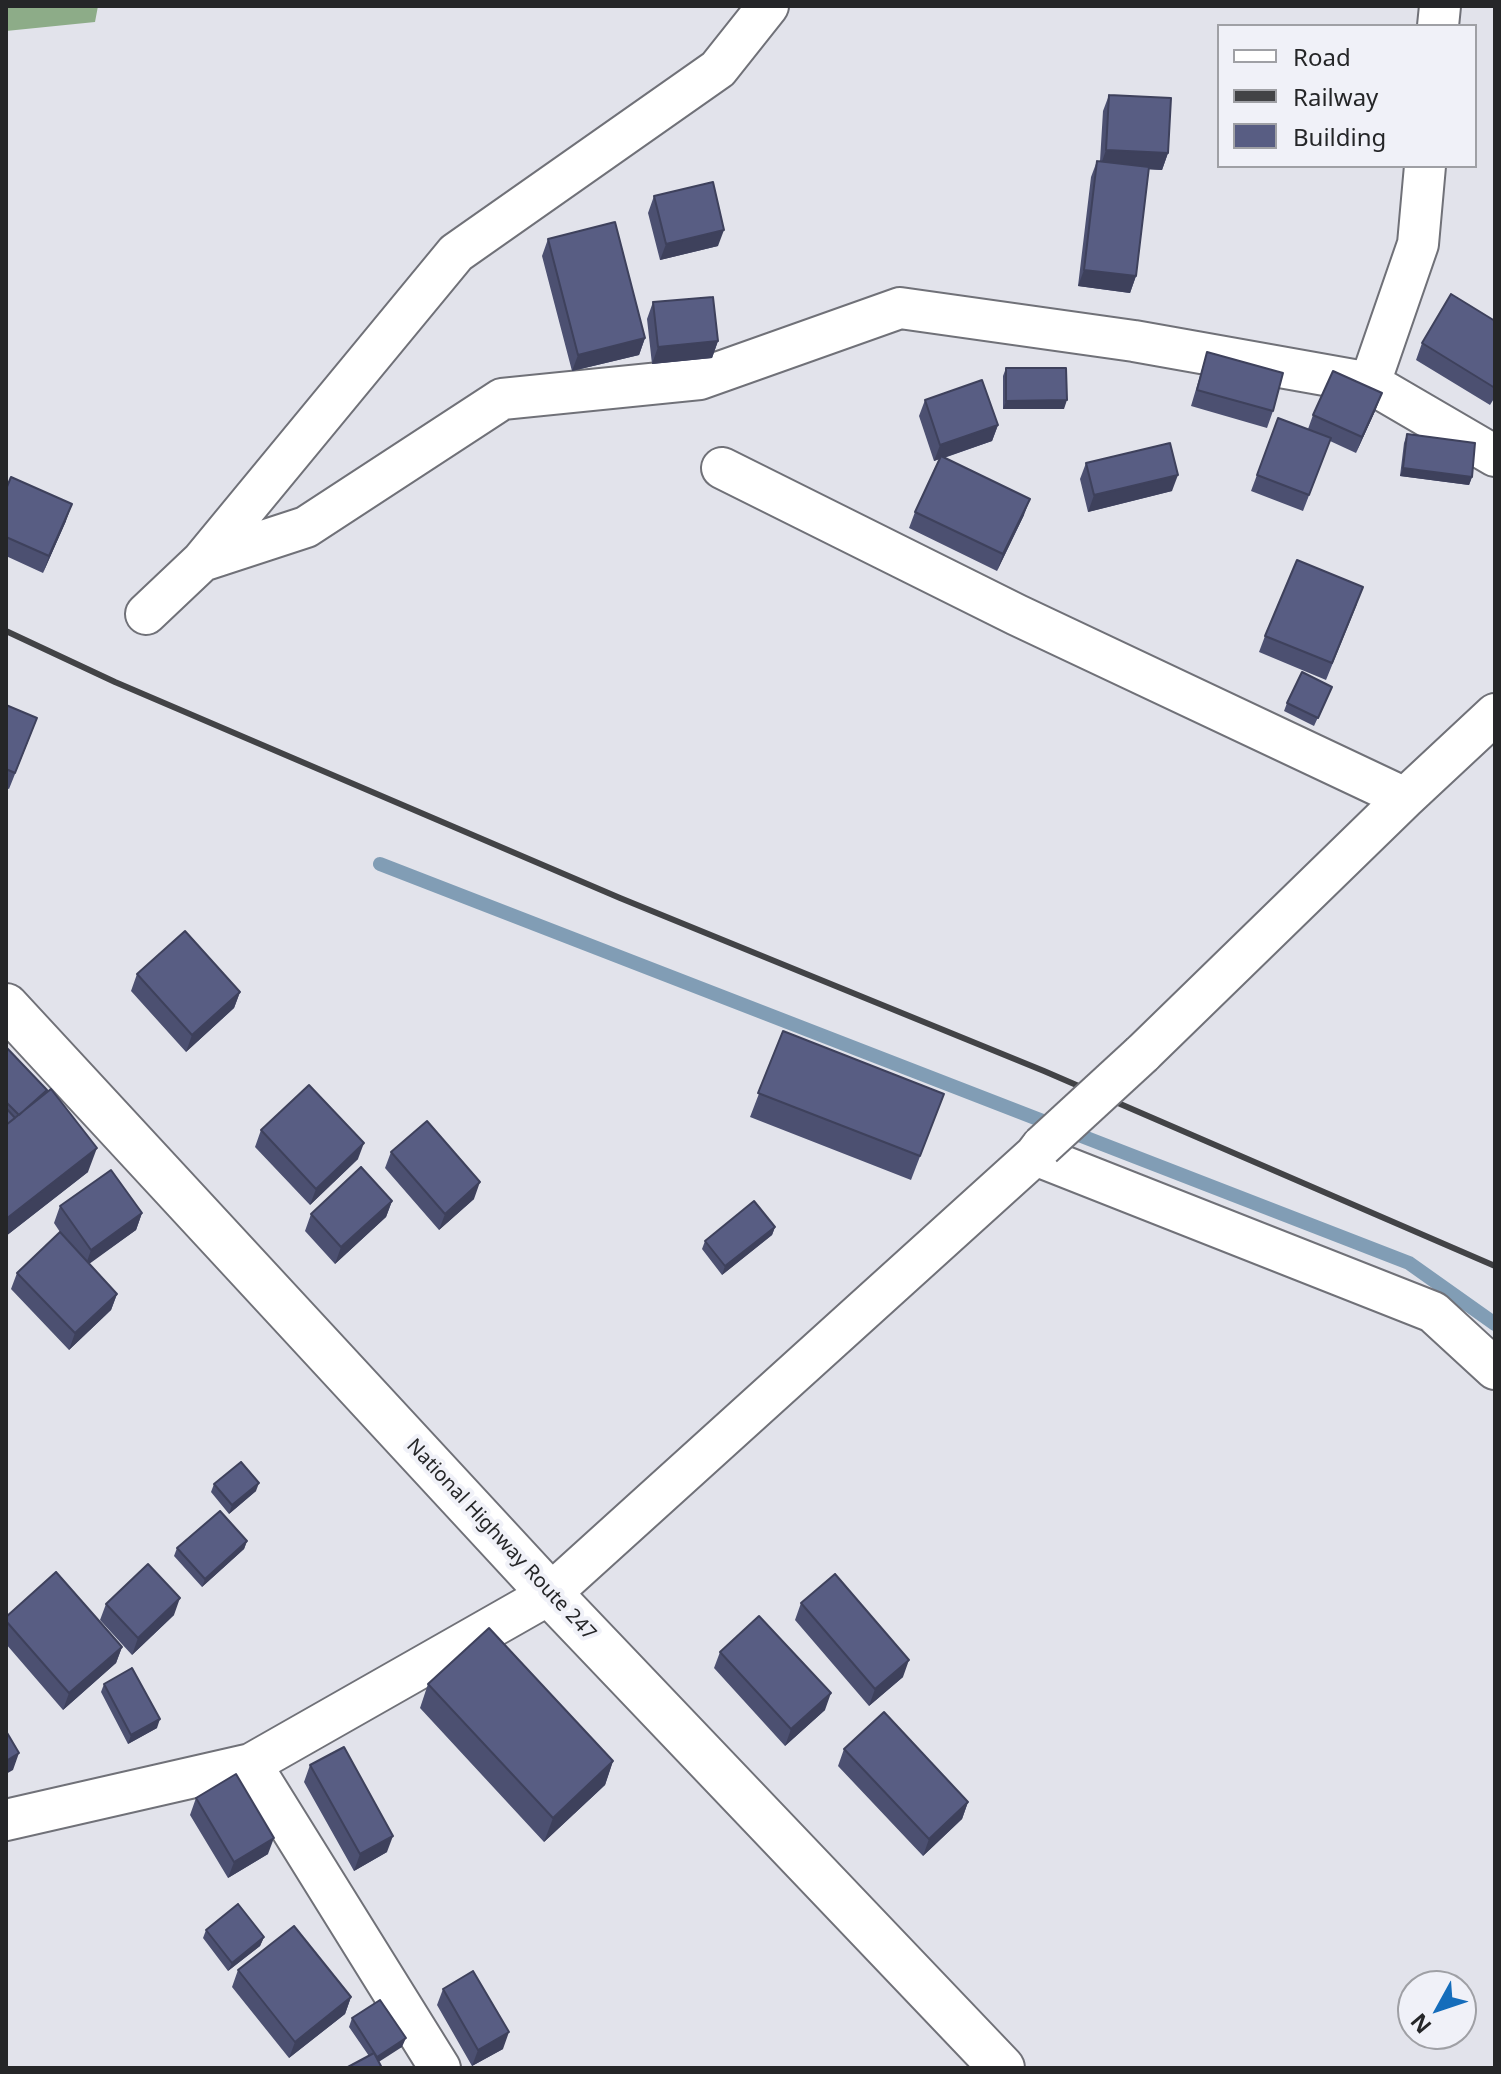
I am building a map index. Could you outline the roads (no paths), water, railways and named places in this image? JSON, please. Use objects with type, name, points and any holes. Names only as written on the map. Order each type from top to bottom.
[{"type":"highway","name":"National Highway Route 247","points":[[6,1006],[550,1594],[1002,2068]]},
{"type":"street","points":[[146,614],[202,561],[456,253],[718,69],[768,6]]},
{"type":"street","points":[[1370,383],[1418,244],[1425,168]]},
{"type":"street","points":[[202,561],[306,527],[502,399],[700,379],[900,308],[1134,341],[1370,383],[1495,456]]},
{"type":"street","points":[[722,468],[1017,615],[1405,798]]},
{"type":"street","points":[[6,1820],[251,1764],[550,1594],[1038,1151],[1495,714]]},
{"type":"street","points":[[1038,1151],[1433,1312],[1495,1369]]},
{"type":"street","points":[[251,1764],[440,2068]]},
{"type":"waterway","points":[[380,864],[1409,1263],[1495,1324]]},
{"type":"railway","points":[[6,631],[115,682],[620,898],[1044,1071],[1495,1266]]}]
